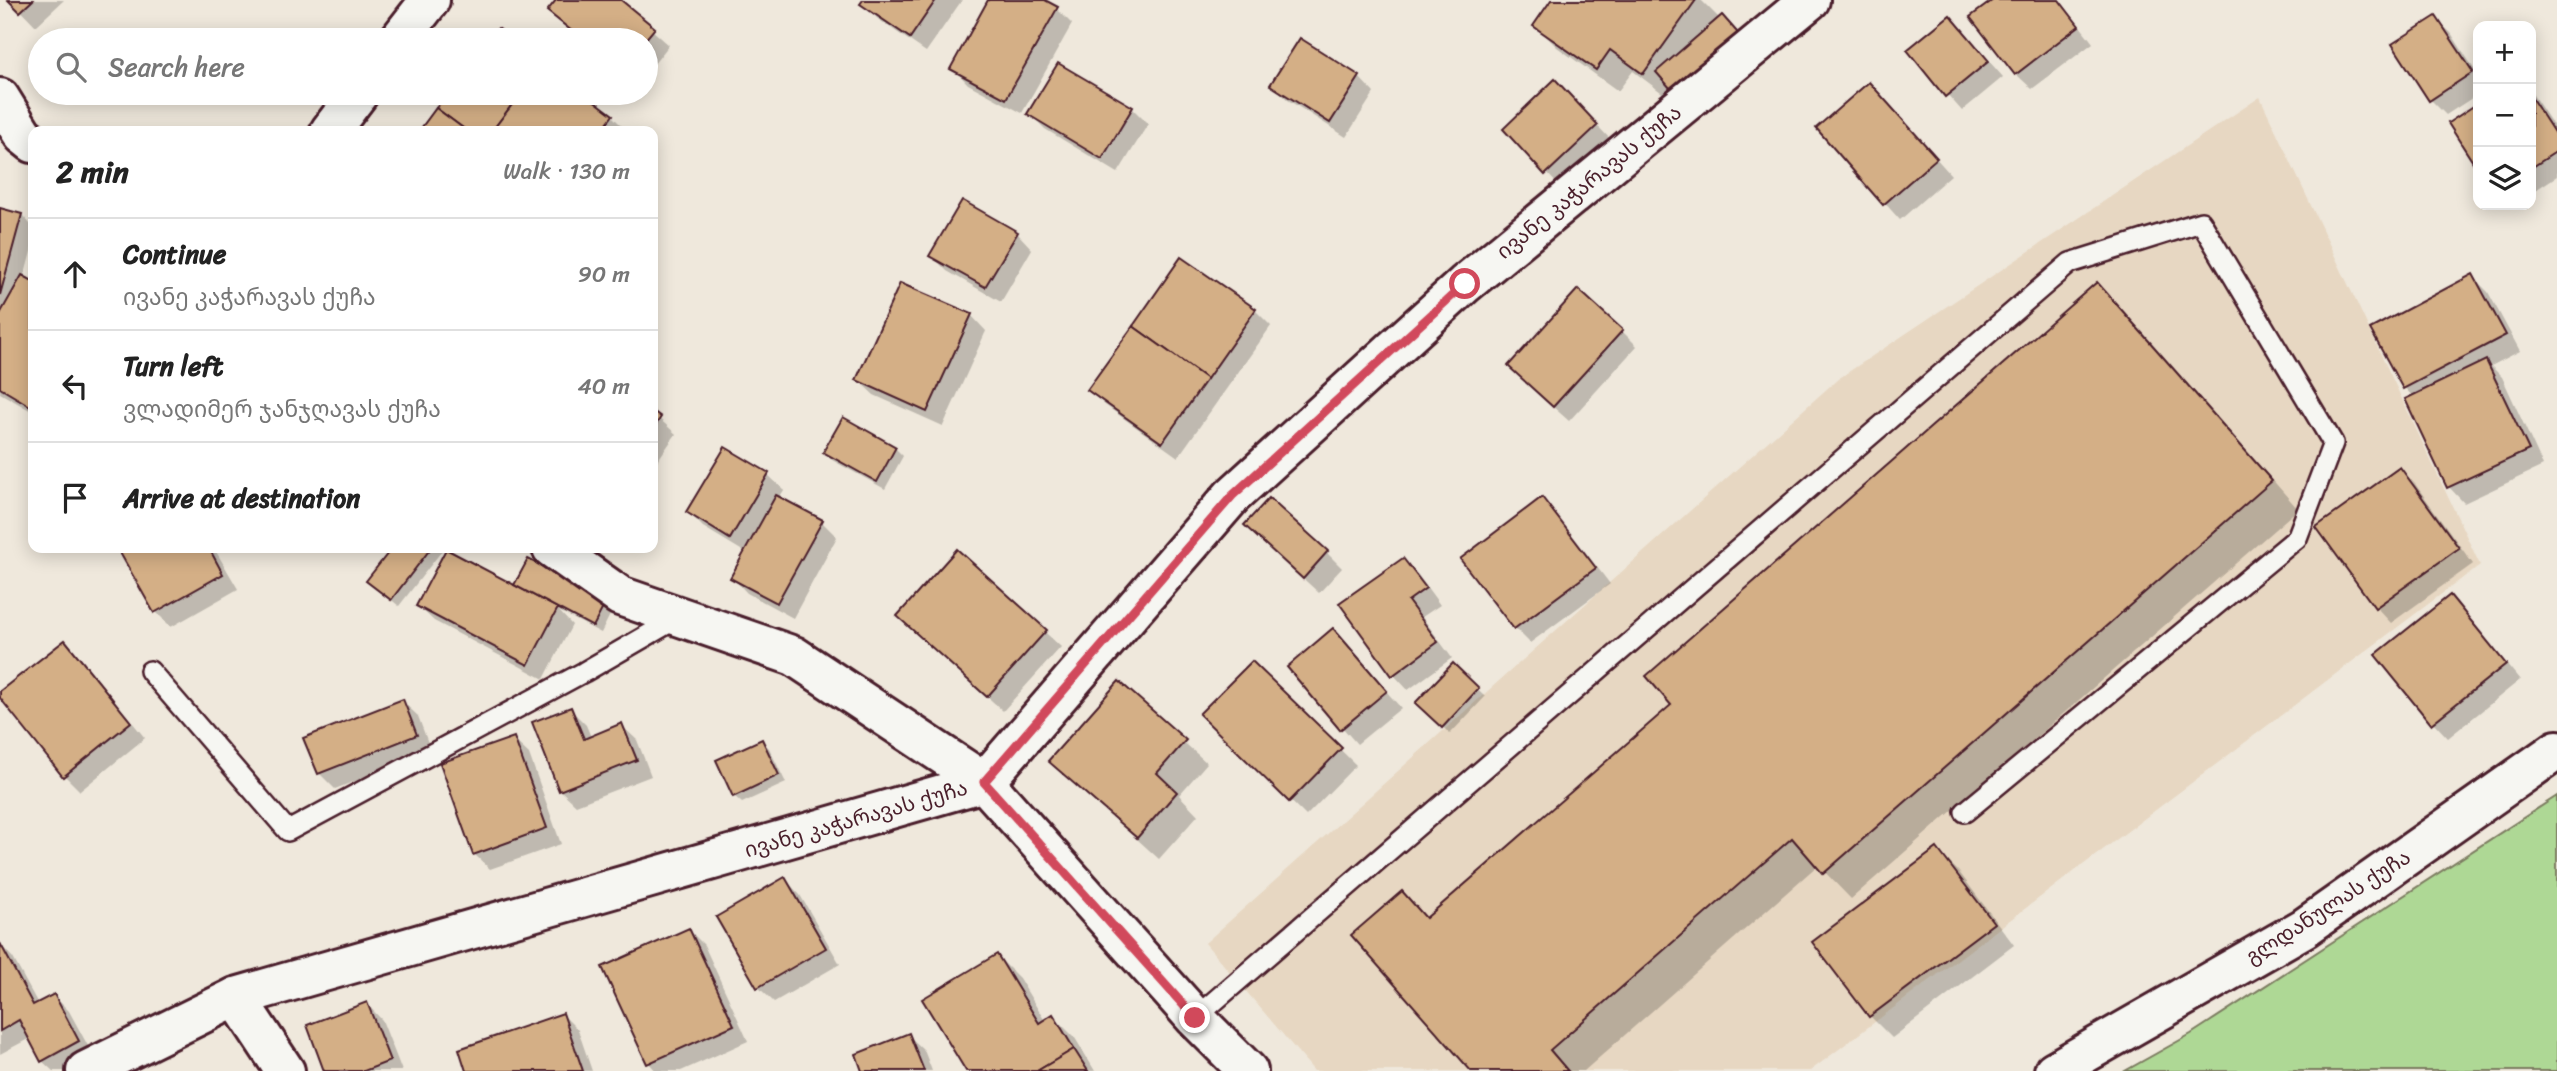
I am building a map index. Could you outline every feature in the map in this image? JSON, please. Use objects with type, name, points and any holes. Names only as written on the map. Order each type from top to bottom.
[{"type":"street","points":[[409,28],[430,0]]},
{"type":"street","name":"ივანე კაჭარავას ქუჩა","points":[[86,1071],[236,997],[984,782],[1232,496],[1465,284],[1810,0]]},
{"type":"street","points":[[0,98],[19,137]]},
{"type":"street","points":[[334,126],[350,105]]},
{"type":"street","points":[[559,553],[620,596],[793,656],[984,782],[1195,1018],[1248,1071]]},
{"type":"street","name":"გლდანულას ქუჩა","points":[[2054,1071],[2304,928],[2557,750]]},
{"type":"street","points":[[236,997],[285,1071]]},
{"type":"lane","points":[[1195,1018],[2070,263],[2201,222],[2333,443],[2297,538],[1965,812]]},
{"type":"lane","points":[[150,671],[288,831],[572,679],[680,617]]},
{"type":"shaded area","points":[[2260,97],[2480,565],[1810,1071],[1314,1071],[1205,943],[1838,379]]},
{"type":"green space","points":[[2557,796],[2557,1071],[2125,1071],[2191,1034]]},
{"type":"building","points":[[8,0],[33,0],[20,12]]},
{"type":"building","points":[[556,0],[621,0],[655,28],[568,28],[547,11]]},
{"type":"building","points":[[863,0],[936,0],[910,38],[860,4]]},
{"type":"building","points":[[988,0],[1045,0],[1058,7],[1006,99],[950,69]]},
{"type":"building","points":[[1551,0],[1696,0],[1643,74],[1610,50],[1596,70],[1533,26]]},
{"type":"building","points":[[1993,0],[2059,0],[2079,26],[2015,75],[1970,17]]},
{"type":"building","points":[[1722,15],[1744,40],[1678,97],[1656,72]]},
{"type":"building","points":[[1950,15],[1989,61],[1945,97],[1907,50]]},
{"type":"building","points":[[2436,16],[2473,72],[2429,101],[2392,44]]},
{"type":"building","points":[[1300,38],[1360,76],[1330,123],[1270,85]]},
{"type":"building","points":[[1058,63],[1133,107],[1102,159],[1027,114]]},
{"type":"building","points":[[1555,79],[1598,125],[1545,175],[1503,129]]},
{"type":"building","points":[[1869,82],[1937,158],[1883,205],[1816,128]]},
{"type":"building","points":[[438,105],[512,105],[496,126],[460,126],[436,108]]},
{"type":"building","points":[[512,105],[600,105],[613,115],[605,126],[496,126]]},
{"type":"building","points":[[2536,105],[2557,137],[2557,151],[2536,165]]},
{"type":"building","points":[[2473,106],[2473,162],[2448,123]]},
{"type":"building","points":[[436,108],[460,126],[423,126]]},
{"type":"building","points":[[962,200],[1018,232],[985,287],[929,256]]},
{"type":"building","points":[[0,208],[22,214],[0,295]]},
{"type":"building","points":[[1181,257],[1256,309],[1207,379],[1133,326]]},
{"type":"building","points":[[2473,274],[2506,335],[2403,389],[2370,329]]},
{"type":"building","points":[[22,275],[28,278],[28,405],[0,388],[0,314]]},
{"type":"building","points":[[2097,282],[2272,481],[1823,874],[1792,838],[1550,1050],[1568,1071],[1471,1071],[1351,935],[1402,891],[1426,918],[1671,705],[1646,676]]},
{"type":"building","points":[[900,283],[972,314],[927,412],[856,380]]},
{"type":"building","points":[[1578,289],[1623,330],[1553,407],[1508,366]]},
{"type":"building","points":[[1133,326],[1207,379],[1162,443],[1087,390]]},
{"type":"building","points":[[2486,360],[2529,450],[2447,488],[2405,399]]},
{"type":"building","points":[[843,417],[896,447],[877,482],[823,452]]},
{"type":"building","points":[[725,447],[769,473],[730,539],[686,512]]},
{"type":"building","points":[[2400,467],[2459,548],[2375,608],[2316,527]]},
{"type":"building","points":[[776,495],[823,520],[777,603],[730,578]]},
{"type":"building","points":[[1542,497],[1596,568],[1514,629],[1460,559]]},
{"type":"building","points":[[1269,498],[1328,551],[1303,579],[1244,525]]},
{"type":"building","points":[[957,549],[1047,630],[987,697],[897,616]]},
{"type":"building","points":[[120,553],[212,553],[223,574],[154,613]]},
{"type":"building","points":[[388,553],[427,553],[391,600],[366,581]]},
{"type":"building","points":[[444,553],[454,553],[558,608],[528,665],[416,606]]},
{"type":"building","points":[[1403,558],[1426,588],[1408,601],[1438,642],[1392,676],[1339,603]]},
{"type":"building","points":[[528,559],[607,600],[593,627],[514,585]]},
{"type":"building","points":[[2450,595],[2506,664],[2431,724],[2375,655]]},
{"type":"building","points":[[1333,628],[1387,691],[1340,730],[1287,667]]},
{"type":"building","points":[[65,640],[131,722],[63,777],[0,698],[0,691]]},
{"type":"building","points":[[1252,661],[1342,748],[1289,802],[1199,714]]},
{"type":"building","points":[[1453,663],[1479,688],[1442,728],[1415,703]]},
{"type":"building","points":[[1119,681],[1186,740],[1157,773],[1177,792],[1137,838],[1048,761]]},
{"type":"building","points":[[403,699],[417,735],[318,774],[303,738]]},
{"type":"building","points":[[571,707],[584,739],[622,723],[637,760],[559,791],[532,722]]},
{"type":"building","points":[[514,737],[547,828],[473,855],[440,763]]},
{"type":"building","points":[[762,739],[779,775],[733,797],[716,760]]},
{"type":"building","points":[[1937,848],[1994,923],[1869,1017],[1812,942]]},
{"type":"building","points":[[785,877],[826,948],[757,988],[716,917]]},
{"type":"building","points":[[689,928],[734,1025],[647,1064],[602,967]]},
{"type":"building","points":[[0,943],[33,1005],[54,994],[79,1041],[41,1062],[19,1020],[0,1031]]},
{"type":"building","points":[[997,954],[1039,1023],[1053,1014],[1074,1049],[1037,1071],[966,1071],[922,999]]},
{"type":"building","points":[[367,1002],[390,1061],[364,1071],[324,1071],[307,1025]]},
{"type":"building","points":[[563,1013],[583,1071],[466,1071],[459,1049]]},
{"type":"building","points":[[909,1033],[924,1071],[862,1071],[856,1054]]},
{"type":"building","points":[[1074,1049],[1088,1071],[1037,1071]]},
{"type":"route","points":[[1195,1018],[984,782],[1232,496],[1465,284]]}]
